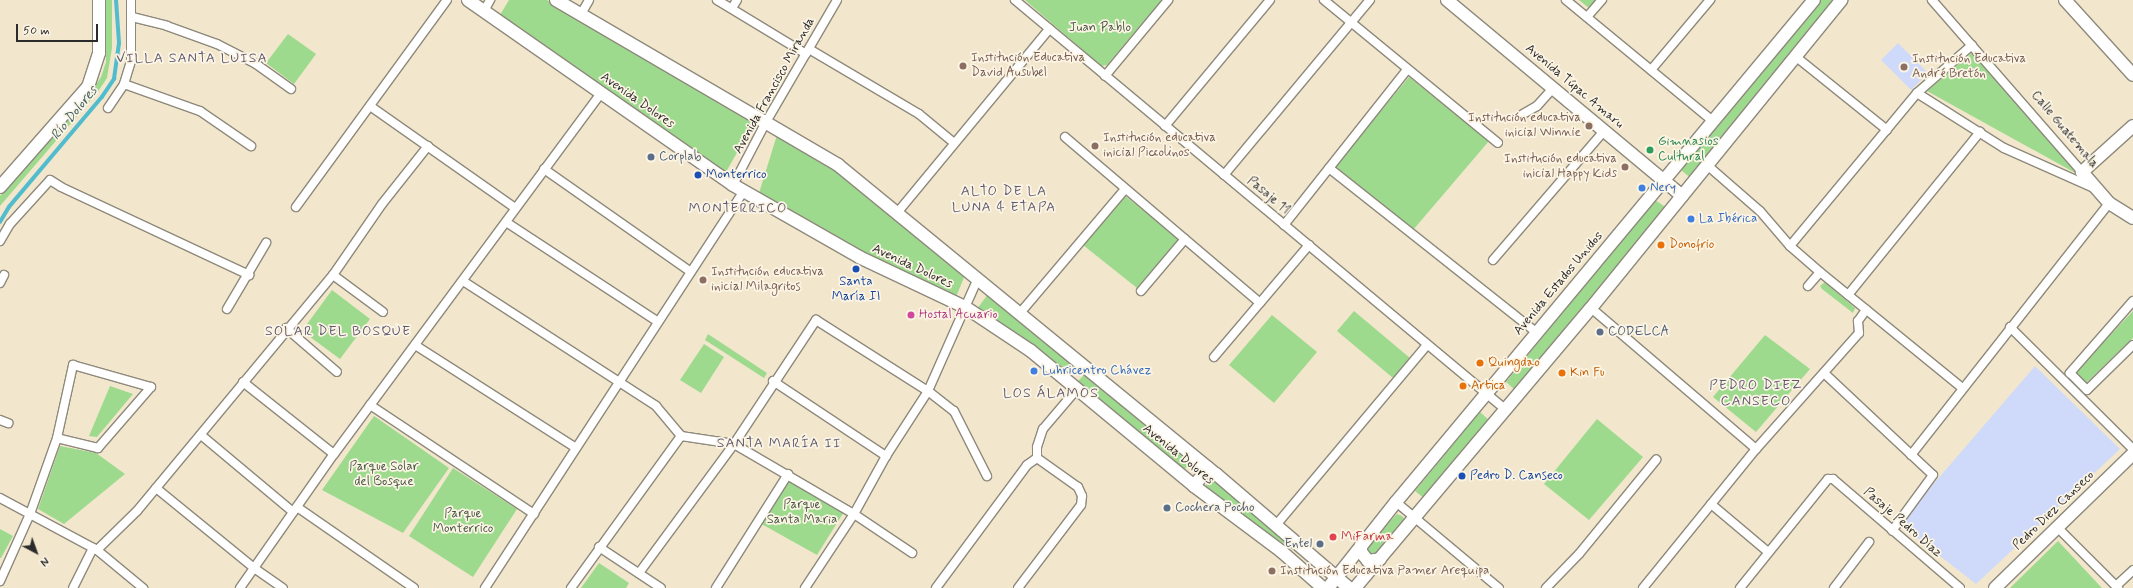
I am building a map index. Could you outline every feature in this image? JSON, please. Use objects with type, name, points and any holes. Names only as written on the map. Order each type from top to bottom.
[{"type":"main road","points":[[0,187],[88,86],[99,53],[99,0]]},
{"type":"main road","name":"Avenida Dolores","points":[[468,0],[600,94],[739,188],[859,257],[965,307],[1031,351],[1194,486],[1282,551],[1323,588]]},
{"type":"main road","name":"Avenida Dolores","points":[[556,0],[838,165],[978,278],[1085,368],[1208,468],[1349,588]]},
{"type":"main road","name":"Avenida Túpac Amaru","points":[[1447,0],[1682,196]]},
{"type":"main road","name":"Avenida Estados Unidos","points":[[1328,588],[1396,502],[1814,0]]},
{"type":"main road","points":[[1355,588],[1591,308],[1841,0]]},
{"type":"main road","points":[[2065,0],[2133,75]]},
{"type":"main road","points":[[2082,172],[2133,126]]},
{"type":"main road","name":"Calle Guatemala","points":[[2082,172],[2109,203],[2133,218]]},
{"type":"main road","points":[[1074,386],[1085,368]]},
{"type":"main road","name":"Pedro Diez Canseco","points":[[1995,588],[2133,454]]},
{"type":"main road","points":[[1194,486],[1208,468]]},
{"type":"main road","points":[[1361,545],[1361,552],[1368,561],[1380,559]]},
{"type":"street","points":[[108,108],[124,84],[131,61],[131,0]]},
{"type":"street","points":[[296,207],[447,0]]},
{"type":"street","points":[[484,11],[490,0]]},
{"type":"street","points":[[581,14],[589,0]]},
{"type":"street","points":[[717,0],[807,52],[920,114],[954,142]]},
{"type":"street","points":[[732,8],[737,0]]},
{"type":"street","name":"Avenida Francisco Miranda","points":[[485,588],[691,272],[739,188],[766,122],[837,0]]},
{"type":"street","name":"Pasaje 11","points":[[1015,0],[1506,410]]},
{"type":"street","points":[[1105,76],[1168,0]]},
{"type":"street","points":[[1165,126],[1270,0]]},
{"type":"street","points":[[1324,0],[1407,70],[1498,142]]},
{"type":"street","points":[[1224,175],[1370,0]]},
{"type":"street","points":[[1566,0],[1713,121]]},
{"type":"street","points":[[1587,17],[1602,0]]},
{"type":"street","points":[[1651,70],[1710,0]]},
{"type":"street","name":"Calle Guatemala","points":[[1932,0],[2082,172]]},
{"type":"street","points":[[132,17],[167,26],[218,44],[256,64],[291,89]]},
{"type":"street","points":[[897,213],[954,142],[1049,29]]},
{"type":"street","points":[[1790,246],[1917,93],[1972,45]]},
{"type":"street","points":[[1795,56],[1887,130]]},
{"type":"street","points":[[1284,225],[1407,70]]},
{"type":"street","points":[[124,84],[200,110],[251,146]]},
{"type":"street","points":[[1523,114],[1537,106],[1553,88]]},
{"type":"street","points":[[1917,93],[2004,148],[2097,190]]},
{"type":"street","points":[[240,588],[334,454],[600,94]]},
{"type":"street","points":[[370,106],[515,208]]},
{"type":"street","points":[[1493,260],[1604,131]]},
{"type":"street","points":[[1848,295],[1980,132]]},
{"type":"street","points":[[1065,137],[1260,303]]},
{"type":"street","points":[[73,588],[95,549],[156,488],[201,435],[286,328],[333,275],[382,204],[428,146]]},
{"type":"street","points":[[1707,165],[1766,219],[1790,246],[1962,388]]},
{"type":"street","points":[[1329,168],[1537,333]]},
{"type":"street","points":[[544,169],[691,272]]},
{"type":"street","points":[[0,241],[10,224],[50,180],[61,187],[248,275]]},
{"type":"street","points":[[1020,313],[1125,189]]},
{"type":"street","points":[[1912,455],[1962,388],[2109,203]]},
{"type":"street","points":[[506,222],[658,322]]},
{"type":"street","points":[[1141,291],[1184,239]]},
{"type":"street","points":[[227,309],[266,242]]},
{"type":"street","points":[[1214,357],[1309,245]]},
{"type":"street","points":[[1808,286],[1820,272]]},
{"type":"street","points":[[0,283],[4,275]]},
{"type":"street","points":[[333,275],[383,312]]},
{"type":"street","points":[[805,588],[854,514],[886,456],[928,390],[978,278]]},
{"type":"street","points":[[463,281],[656,406],[681,436],[734,444],[788,474],[854,514],[912,553]]},
{"type":"street","points":[[2133,301],[2070,373],[2087,390],[2133,345]]},
{"type":"street","points":[[1591,308],[1756,449]]},
{"type":"street","points":[[1643,588],[1756,449],[1820,374],[1824,373],[1859,333],[1858,321],[1866,310]]},
{"type":"street","points":[[639,573],[734,444],[773,382],[816,320],[928,390],[954,411],[987,476]]},
{"type":"street","points":[[2010,327],[2133,449]]},
{"type":"street","points":[[286,328],[337,372]]},
{"type":"street","points":[[1276,525],[1427,345]]},
{"type":"street","points":[[415,346],[576,448]]},
{"type":"street","points":[[0,579],[30,514],[57,438],[73,365],[151,387],[98,448],[57,438]]},
{"type":"street","points":[[1824,373],[1933,475],[1892,531]]},
{"type":"street","points":[[243,382],[334,454]]},
{"type":"street","points":[[773,382],[886,456]]},
{"type":"street","points":[[1037,458],[1037,447],[1043,429],[1074,386]]},
{"type":"street","points":[[370,405],[534,514]]},
{"type":"street","points":[[201,435],[295,510],[414,588]]},
{"type":"street","points":[[571,588],[681,436]]},
{"type":"street","points":[[936,588],[1027,465],[1037,458]]},
{"type":"street","points":[[1018,588],[1081,505],[1082,496],[1078,488],[1037,458]]},
{"type":"street","points":[[1546,588],[1579,554],[1656,460]]},
{"type":"street","points":[[716,588],[788,474]]},
{"type":"street","name":"Pasaje Pedro Díaz","points":[[1768,552],[1828,479],[1833,479],[1960,588]]},
{"type":"street","points":[[156,488],[254,568],[283,588]]},
{"type":"street","points":[[0,498],[95,549],[143,588]]},
{"type":"street","points":[[1396,502],[1499,588]]},
{"type":"street","points":[[1711,504],[1768,552],[1740,588]]},
{"type":"street","points":[[2058,528],[2117,587],[2133,570]]},
{"type":"street","points":[[1834,588],[1869,542]]},
{"type":"street","points":[[599,548],[661,588]]},
{"type":"shaded area","name":"Institución Educativa André Bretón","points":[[1898,43],[1928,73],[1911,90],[1881,60]]},
{"type":"shaded area","points":[[2035,366],[2120,449],[1976,584],[1899,524]]},
{"type":"green space","points":[[105,0],[112,0],[112,48],[107,78],[97,93],[0,206],[0,196],[93,89],[101,77],[106,62]]},
{"type":"green space","points":[[509,0],[547,0],[755,121],[726,172],[500,15]]},
{"type":"green space","name":"Juan Pablo","points":[[1025,0],[1162,0],[1107,65],[1101,66]]},
{"type":"green space","points":[[1579,0],[1596,0],[1589,8]]},
{"type":"green space","points":[[1821,0],[1834,0],[1692,179],[1681,170]]},
{"type":"green space","points":[[288,34],[316,54],[294,84],[266,63]]},
{"type":"green space","points":[[1973,52],[2079,175],[1927,91]]},
{"type":"green space","points":[[1409,77],[1489,141],[1413,230],[1335,166]]},
{"type":"green space","points":[[777,135],[833,167],[965,275],[956,297],[853,248],[759,193]]},
{"type":"green space","points":[[1124,195],[1179,239],[1137,288],[1083,245]]},
{"type":"green space","points":[[1655,200],[1667,208],[1515,390],[1506,382]]},
{"type":"green space","points":[[1825,282],[1855,308],[1853,313],[1822,289],[1820,286]]},
{"type":"green space","points":[[332,290],[370,319],[340,359],[302,331]]},
{"type":"green space","points":[[988,294],[1071,363],[1065,370],[977,309]]},
{"type":"green space","points":[[1354,311],[1410,358],[1393,378],[1337,331]]},
{"type":"green space","points":[[2133,311],[2133,338],[2086,383],[2074,373]]},
{"type":"green space","points":[[1272,315],[1317,352],[1274,403],[1229,365]]},
{"type":"green space","points":[[708,334],[767,373],[764,378],[705,340]]},
{"type":"green space","points":[[1765,335],[1810,369],[1756,432],[1713,397]]},
{"type":"green space","points":[[704,344],[724,357],[701,393],[680,380]]},
{"type":"green space","points":[[1085,374],[1191,463],[1183,471],[1078,381]]},
{"type":"green space","points":[[110,386],[133,394],[97,437],[89,436]]},
{"type":"green space","points":[[1480,412],[1490,421],[1425,499],[1415,491]]},
{"type":"green space","name":"Parque Solar del Bosque","points":[[374,416],[449,468],[403,533],[322,490]]},
{"type":"green space","points":[[1597,419],[1643,457],[1589,520],[1544,484]]},
{"type":"green space","points":[[60,446],[96,453],[125,474],[64,524],[38,509]]},
{"type":"green space","name":"Parque Monterrico","points":[[453,468],[517,509],[473,577],[409,536]]},
{"type":"green space","name":"Parque Santa Maria","points":[[790,474],[847,507],[817,555],[758,522]]},
{"type":"green space","points":[[1213,479],[1290,546],[1289,547],[1244,518],[1205,487],[1208,480]]},
{"type":"green space","points":[[1397,514],[1402,516],[1405,520],[1378,556],[1369,558],[1366,547]]},
{"type":"green space","points":[[0,529],[13,536],[1,558],[0,558]]},
{"type":"green space","points":[[2058,541],[2102,588],[2010,588]]},
{"type":"green space","points":[[599,563],[629,583],[626,588],[581,588]]},
{"type":"waterway","name":"Río Dolores","points":[[0,222],[9,207],[102,97],[114,79],[119,43],[116,0]]},
{"type":"place","name":"Institución Educativa David Ausubel","points":[[963,66]]},
{"type":"place","name":"Institución Educativa André Bretón","points":[[1904,67]]},
{"type":"place","name":"Institución educativa inicial Winnie","points":[[1589,126]]},
{"type":"place","name":"Institución educativa inicial Piccolinos","points":[[1095,146]]},
{"type":"place","name":"Gimnasios Cultural","points":[[1650,150]]},
{"type":"place","name":"Corplab","points":[[651,157]]},
{"type":"place","name":"Institución educativa inicial Happy Kids","points":[[1625,167]]},
{"type":"place","name":"Monterrico","points":[[698,175]]},
{"type":"place","name":"Nery","points":[[1642,188]]},
{"type":"place","name":"La Ibérica","points":[[1691,219]]},
{"type":"place","name":"Donofrio","points":[[1661,245]]},
{"type":"place","name":"Santa María II","points":[[856,269]]},
{"type":"place","name":"Institución educativa inicial Milagritos","points":[[703,280]]},
{"type":"place","name":"Hostal Acuario","points":[[911,315]]},
{"type":"place","name":"CODELCA","points":[[1600,332]]},
{"type":"place","name":"Quingdao","points":[[1480,363]]},
{"type":"place","name":"Luhricentro Chávez","points":[[1034,371]]},
{"type":"place","name":"Kin Fu","points":[[1562,373]]},
{"type":"place","name":"Artica","points":[[1463,386]]},
{"type":"place","name":"Pedro D. Canseco","points":[[1462,476]]},
{"type":"place","name":"Cochera Pocho","points":[[1167,508]]},
{"type":"place","name":"MiFarma","points":[[1333,537]]},
{"type":"place","name":"Entel","points":[[1320,544]]},
{"type":"place","name":"Institución Educativa Pamer Arequipa","points":[[1272,571]]},
{"type":"district","name":"VILLA SANTA LUISA","points":[[192,58]]},
{"type":"district","name":"ALTO DE LA LUNA 4 ETAPA","points":[[1004,200]]},
{"type":"district","name":"MONTERRICO","points":[[738,208]]},
{"type":"district","name":"SOLAR DEL BOSQUE","points":[[338,331]]},
{"type":"district","name":"LOS ÁLAMOS","points":[[1051,393]]},
{"type":"district","name":"PEDRO DIEZ CANSECO","points":[[1756,394]]},
{"type":"district","name":"SANTA MARÍA II","points":[[779,443]]}]
